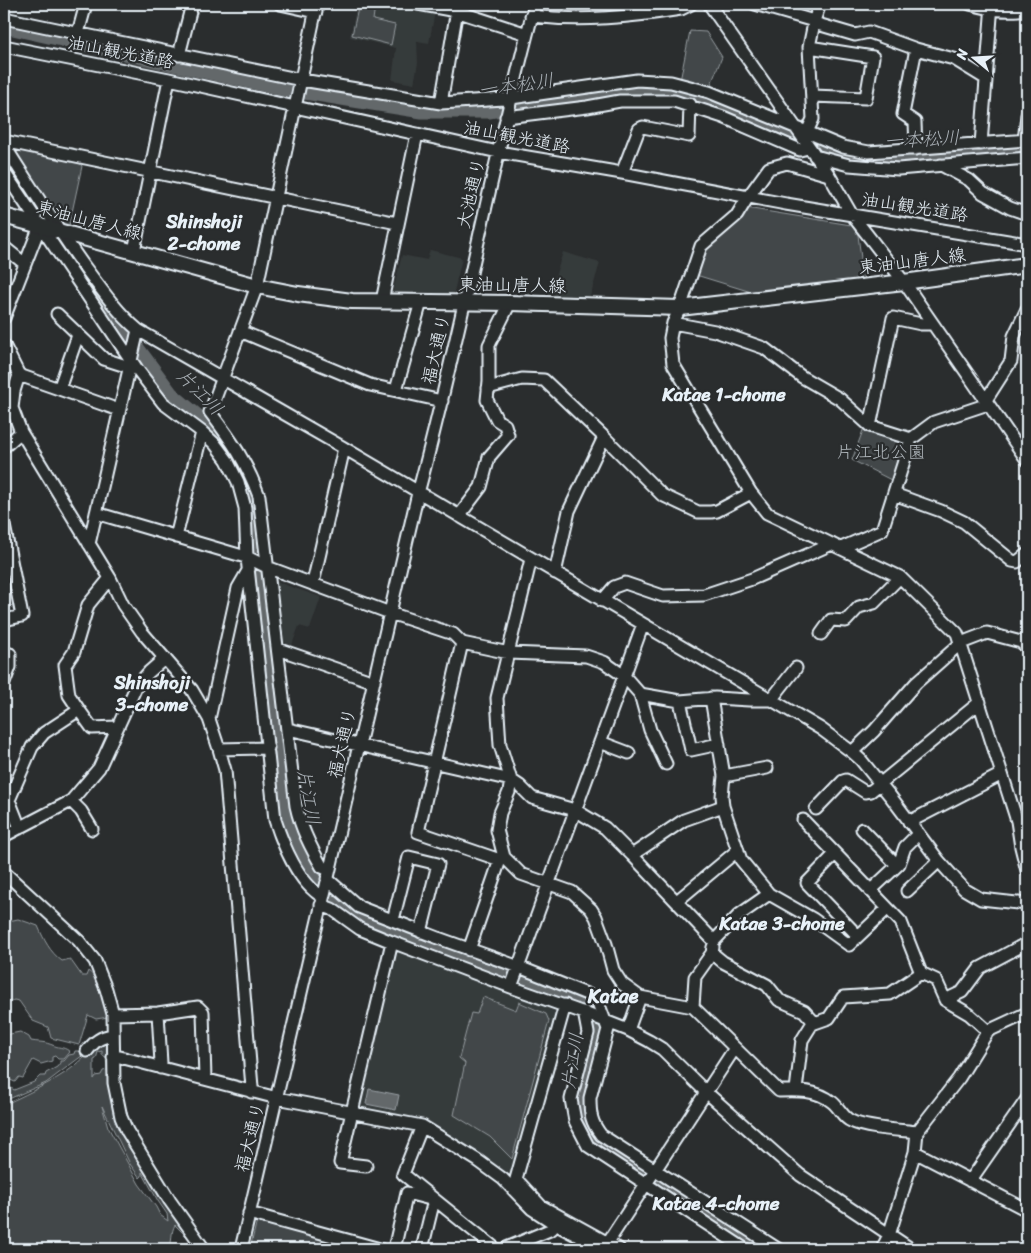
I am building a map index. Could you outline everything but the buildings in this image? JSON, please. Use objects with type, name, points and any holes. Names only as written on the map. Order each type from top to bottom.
[{"type":"main road","name":"東油山唐人線","points":[[4,216],[59,233],[134,251],[257,286],[327,299],[680,308],[904,282],[1027,265]]},
{"type":"street","points":[[78,33],[86,4]]},
{"type":"street","points":[[180,55],[192,4]]},
{"type":"street","points":[[280,4],[316,8],[257,286],[210,412],[238,451],[250,472],[259,496],[265,566],[278,649],[299,822],[322,868],[359,906],[421,932],[589,995],[597,1000],[608,1029],[590,1098],[592,1124],[600,1135],[778,1249]]},
{"type":"street","points":[[418,4],[457,8],[528,34]]},
{"type":"street","name":"大池通り","points":[[464,303],[498,152],[535,4]]},
{"type":"street","points":[[531,16],[548,18],[613,18],[681,9],[691,4]]},
{"type":"street","points":[[709,4],[829,175],[852,215],[904,282],[1027,460]]},
{"type":"street","points":[[755,4],[854,35],[870,32],[916,49],[954,59],[985,78]]},
{"type":"street","points":[[807,132],[814,119],[810,47],[814,22],[820,4]]},
{"type":"street","points":[[970,4],[1008,12],[1027,9]]},
{"type":"street","points":[[981,144],[991,7]]},
{"type":"street","points":[[441,103],[457,8]]},
{"type":"street","points":[[4,18],[302,81],[441,103],[495,100],[637,80],[671,82],[709,92],[843,146],[869,152],[1026,140],[1027,115]]},
{"type":"street","name":"油山観光道路","points":[[4,46],[169,79],[296,101],[417,134],[498,152],[1027,244]]},
{"type":"street","points":[[810,47],[873,57],[866,98],[812,96]]},
{"type":"street","points":[[916,49],[903,114],[915,122],[916,149]]},
{"type":"street","points":[[134,251],[169,79]]},
{"type":"street","points":[[506,119],[620,101],[674,102],[723,116],[800,150],[810,149],[849,165],[870,168],[898,168],[1027,158]]},
{"type":"street","points":[[622,173],[639,129],[644,127],[689,136],[690,106]]},
{"type":"street","points":[[382,301],[417,134]]},
{"type":"street","points":[[4,141],[397,223]]},
{"type":"street","points":[[4,145],[59,233],[137,335],[222,378],[344,448],[821,729],[861,760],[939,861],[964,889],[981,899],[1027,904]]},
{"type":"street","points":[[829,175],[787,163],[768,168],[737,215],[701,246],[673,323],[670,338],[674,364],[751,493],[767,513],[900,578],[958,633],[1017,822],[1027,871]]},
{"type":"street","points":[[941,165],[969,180],[982,193],[1010,208],[1027,214]]},
{"type":"street","points":[[4,172],[131,360],[164,403],[215,444],[227,460],[238,482],[245,508],[248,562],[275,820],[280,837],[308,885],[322,901],[360,928],[392,942],[512,985],[628,1030],[662,1049],[706,1092],[800,1175],[911,1249]]},
{"type":"street","points":[[4,318],[42,227]]},
{"type":"street","points":[[4,248],[25,264]]},
{"type":"street","points":[[396,390],[421,302]]},
{"type":"street","name":"福大通り","points":[[241,1249],[464,303]]},
{"type":"street","points":[[459,516],[481,486],[489,457],[508,435],[505,425],[497,420],[487,400],[489,345],[510,303]]},
{"type":"street","points":[[602,601],[614,587],[625,583],[663,596],[704,595],[752,580],[882,530],[911,439],[934,422],[987,402],[1011,361],[1014,336],[1027,309]]},
{"type":"street","points":[[57,314],[104,359],[131,360]]},
{"type":"street","points":[[870,426],[893,318],[921,324],[932,324]]},
{"type":"street","points":[[673,323],[715,331],[764,348],[802,377],[840,399],[870,426],[911,439]]},
{"type":"street","points":[[240,331],[370,384],[442,401]]},
{"type":"street","points":[[59,389],[78,335]]},
{"type":"street","points":[[89,544],[137,335]]},
{"type":"street","points":[[4,345],[19,375],[14,391],[12,408],[21,432],[110,578],[123,605],[142,632],[192,690],[210,719],[225,770],[251,1092]]},
{"type":"street","points":[[19,375],[119,410]]},
{"type":"street","points":[[488,388],[522,379],[544,380],[662,495],[692,510],[698,512],[717,511],[751,493]]},
{"type":"street","points":[[4,447],[21,432]]},
{"type":"street","points":[[176,537],[202,432]]},
{"type":"street","points":[[555,573],[569,511],[604,437]]},
{"type":"street","points":[[313,583],[344,448]]},
{"type":"street","points":[[894,494],[941,511],[964,522],[1012,561],[1017,562],[1027,554]]},
{"type":"street","points":[[96,513],[176,537],[313,583],[390,613],[453,634],[462,643],[509,653],[586,656],[604,662],[624,676],[640,694],[650,730],[666,764]]},
{"type":"street","points":[[4,525],[22,616],[4,620]]},
{"type":"street","points":[[469,950],[502,859],[497,830],[500,813],[509,792],[511,780],[500,745],[497,698],[531,559]]},
{"type":"street","points":[[210,719],[238,588],[248,562]]},
{"type":"street","points":[[110,578],[88,604],[74,652],[65,665],[69,695],[92,728],[117,727]]},
{"type":"street","points":[[821,634],[831,620],[846,621],[859,607],[874,603],[900,578]]},
{"type":"street","points":[[512,985],[643,624]]},
{"type":"street","points":[[852,752],[916,683],[961,643],[987,633],[1021,642],[1027,648]]},
{"type":"street","points":[[462,643],[418,832],[502,859],[521,874],[572,892],[591,909],[596,917],[613,970],[622,984],[640,997],[693,1007],[780,1091],[815,1092],[832,1101],[850,1121],[864,1125],[917,1132]]},
{"type":"street","points":[[278,649],[374,682]]},
{"type":"street","points":[[4,653],[10,654],[10,668],[4,683]]},
{"type":"street","points":[[4,836],[71,801],[99,768],[136,686],[165,658]]},
{"type":"street","points":[[771,700],[796,668]]},
{"type":"street","points":[[640,694],[680,701],[711,698],[771,700]]},
{"type":"street","points":[[711,698],[724,776],[723,806],[741,860],[769,894],[813,919],[849,945],[887,909]]},
{"type":"street","points":[[680,701],[691,750],[719,744]]},
{"type":"street","points":[[816,810],[843,780],[865,792],[872,791],[980,702]]},
{"type":"street","points":[[20,828],[8,800],[32,747],[44,732],[79,710]]},
{"type":"street","points":[[288,729],[511,780],[532,798],[576,810],[605,828],[677,900],[714,941]]},
{"type":"street","points":[[600,742],[629,753]]},
{"type":"street","points":[[219,749],[268,748]]},
{"type":"street","points":[[724,776],[767,768]]},
{"type":"street","points":[[909,822],[1002,774]]},
{"type":"street","points":[[71,801],[81,811],[92,830]]},
{"type":"street","points":[[632,855],[684,820],[723,806]]},
{"type":"street","points":[[1017,822],[1027,815]]},
{"type":"street","points":[[803,820],[901,922],[921,973],[936,980],[946,1000],[969,1014],[988,1031]]},
{"type":"street","points":[[862,829],[897,865]]},
{"type":"street","points":[[870,891],[897,865],[906,847],[918,834]]},
{"type":"street","points":[[677,900],[738,850]]},
{"type":"street","points":[[835,854],[807,883],[858,936]]},
{"type":"street","points":[[393,920],[409,856],[438,864],[421,932]]},
{"type":"street","points":[[907,892],[939,861]]},
{"type":"street","points":[[4,872],[79,941],[95,961],[113,1014],[113,1057],[116,1097],[121,1117],[127,1131],[170,1201],[204,1249]]},
{"type":"street","points":[[693,1007],[695,978],[712,953],[714,941],[739,915],[769,894]]},
{"type":"street","points":[[366,1166],[340,1163],[392,942]]},
{"type":"street","points":[[946,1000],[962,992],[980,968],[1027,943]]},
{"type":"street","points":[[712,953],[723,962],[767,985],[779,1000],[804,1011],[815,1023]]},
{"type":"street","points":[[796,1090],[802,1040],[812,1024],[829,1018],[843,997],[890,994],[921,973]]},
{"type":"street","points":[[628,1030],[640,997]]},
{"type":"street","points":[[565,1005],[516,1179],[541,1206],[602,1247]]},
{"type":"street","points":[[113,1014],[158,1013],[198,1007],[203,1012],[205,1079]]},
{"type":"street","points":[[158,1013],[160,1068]]},
{"type":"street","points":[[585,1013],[588,1033],[571,1100],[575,1121],[588,1146],[745,1249]]},
{"type":"street","points":[[882,1249],[889,1235],[915,1152],[917,1132],[960,1078],[988,1031],[1027,1013]]},
{"type":"street","points":[[87,1051],[103,1036],[113,1035]]},
{"type":"street","points":[[602,1247],[735,1048]]},
{"type":"street","points":[[113,1057],[120,1057],[251,1092],[422,1126],[477,1160],[502,1180],[532,1209],[556,1224],[597,1246],[619,1249]]},
{"type":"street","points":[[970,1181],[1027,1099]]},
{"type":"street","points":[[422,1126],[403,1174],[496,1249]]},
{"type":"street","points":[[915,1152],[1027,1210]]},
{"type":"street","points":[[395,1249],[407,1193],[434,1200]]},
{"type":"street","points":[[422,1249],[434,1200]]},
{"type":"street","points":[[250,1213],[380,1249]]},
{"type":"street","points":[[504,1249],[552,1229],[556,1224]]},
{"type":"shaded area","points":[[357,4],[394,4],[435,12],[429,43],[417,41],[418,63],[414,84],[392,80],[396,48],[350,37]]},
{"type":"shaded area","points":[[430,250],[462,258],[453,296],[392,294],[402,255],[427,260]]},
{"type":"shaded area","points":[[563,252],[600,263],[589,300],[554,298],[555,277]]},
{"type":"shaded area","points":[[271,580],[321,597],[310,629],[299,626],[292,645],[277,641]]},
{"type":"shaded area","points":[[399,952],[485,982],[557,1012],[558,1015],[540,1072],[511,1178],[494,1164],[425,1121],[360,1109],[357,1106],[395,955]]},
{"type":"shaded area","points":[[369,1089],[399,1095],[396,1110],[366,1104]]},
{"type":"green space","points":[[359,4],[375,5],[373,20],[395,25],[391,45],[352,35]]},
{"type":"green space","points":[[690,31],[706,32],[722,57],[709,89],[680,81]]},
{"type":"green space","points":[[12,148],[79,162],[82,166],[69,226],[65,228],[57,225]]},
{"type":"green space","points":[[746,208],[851,225],[858,235],[864,281],[761,295],[696,275],[703,251]]},
{"type":"green space","name":"片江北公園","points":[[865,425],[908,442],[895,482],[852,460]]},
{"type":"green space","points":[[18,919],[38,926],[54,954],[62,961],[70,959],[82,976],[86,976],[88,971],[100,986],[108,1017],[96,1019],[88,1015],[79,1045],[51,1038],[48,1027],[33,1021],[19,1001],[14,1000],[7,1003],[6,1021],[4,1022],[4,922]]},
{"type":"green space","points":[[483,997],[516,1010],[519,1002],[546,1014],[549,1021],[512,1159],[490,1137],[454,1115],[465,1063],[459,1058],[471,1013],[477,1014]]},
{"type":"green space","points":[[20,1032],[29,1037],[31,1041],[48,1043],[70,1052],[64,1059],[58,1059],[55,1056],[52,1057],[52,1061],[41,1064],[33,1060],[23,1078],[19,1077],[15,1082],[8,1079],[4,1080],[4,1042],[6,1043],[6,1038],[10,1034]]},
{"type":"green space","points":[[110,1041],[113,1097],[172,1212],[192,1242],[175,1225],[170,1249],[4,1249],[4,1105],[67,1072],[96,1045]],"holes":[[[102,1051],[102,1055],[106,1057],[107,1070],[94,1079],[94,1060],[98,1052]],[[102,1106],[130,1164],[140,1178],[142,1172],[167,1214],[168,1221],[160,1215],[139,1184],[108,1127]]]},
{"type":"green space","points":[[75,1051],[79,1051],[83,1055],[46,1083],[4,1101],[4,1094],[9,1092],[8,1088],[10,1087],[14,1090],[34,1082],[40,1076],[45,1076],[46,1073],[57,1067],[60,1061],[64,1061],[69,1055],[74,1054]]},
{"type":"green space","points":[[257,1220],[360,1249],[250,1249]]},
{"type":"waterway","name":"一本松川","points":[[4,26],[280,88],[422,111],[489,111],[625,88],[675,88],[707,96],[779,131],[829,152],[865,161],[905,163],[1027,151]]},
{"type":"waterway","name":"片江川","points":[[4,157],[26,194],[61,245],[171,394],[209,426],[225,444],[247,484],[252,504],[289,818],[300,849],[317,875],[338,899],[365,918],[591,1005],[599,1031],[585,1097],[585,1114],[590,1128],[601,1143],[654,1183],[764,1249]]},
{"type":"district","name":"Shinshoji 2-chome","points":[[204,232]]},
{"type":"district","name":"Katae 1-chome","points":[[724,394]]},
{"type":"district","name":"Shinshoji 3-chome","points":[[152,693]]},
{"type":"district","name":"Katae 3-chome","points":[[782,923]]},
{"type":"district","name":"Katae","points":[[613,996]]},
{"type":"district","name":"Katae 4-chome","points":[[716,1203]]}]
